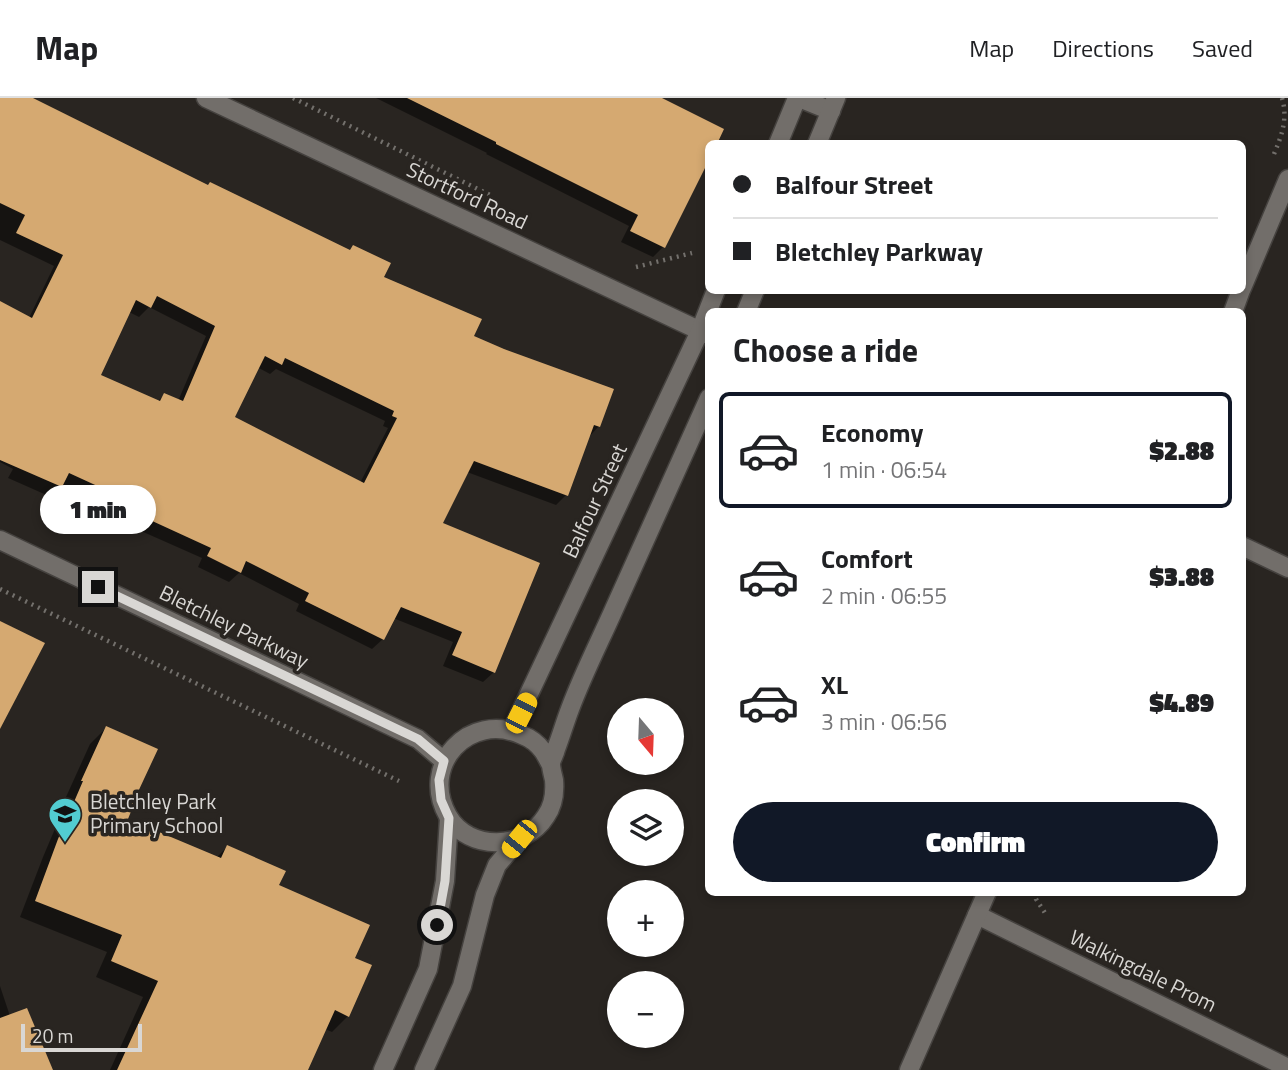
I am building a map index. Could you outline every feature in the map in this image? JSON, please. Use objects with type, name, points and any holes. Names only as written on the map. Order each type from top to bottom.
[{"type":"street","name":"Stortford Road","points":[[206,98],[704,333]]},
{"type":"street","points":[[780,140],[798,98],[834,105],[819,140]]},
{"type":"street","points":[[1246,279],[1288,179]]},
{"type":"street","name":"Balfour Street","points":[[512,730],[704,333]]},
{"type":"street","points":[[551,765],[570,707],[705,407]]},
{"type":"street","name":"Bletchley Parkway","points":[[0,540],[418,739],[444,761]]},
{"type":"street","points":[[1246,548],[1288,568]]},
{"type":"street","points":[[424,1070],[462,986],[485,895],[497,865],[519,839],[534,829],[546,816],[553,799],[551,765],[542,749],[529,737],[512,730],[497,728],[466,737],[444,761],[439,780],[441,800],[449,818],[475,839],[502,843],[519,839]]},
{"type":"street","points":[[383,1070],[428,969],[445,881],[449,818]]},
{"type":"street","points":[[909,1070],[985,896]]},
{"type":"street","name":"Walkingdale Prom","points":[[977,915],[1288,1068]]},
{"type":"path","points":[[293,98],[501,201]]},
{"type":"path","points":[[635,267],[692,253]]},
{"type":"path","points":[[0,589],[399,781]]},
{"type":"building","points":[[0,98],[33,98],[208,185],[210,182],[350,250],[353,245],[391,263],[384,277],[482,319],[474,336],[614,389],[600,427],[594,425],[568,496],[474,461],[443,523],[540,563],[495,673],[452,655],[462,632],[401,607],[384,640],[305,601],[309,593],[246,561],[241,573],[207,556],[211,548],[150,520],[154,512],[69,473],[62,487],[0,460],[0,301],[32,318],[63,255],[16,233],[25,215],[0,203]],"holes":[[[157,296],[215,326],[183,401],[164,393],[160,401],[101,375],[136,300],[151,308]],[[265,356],[282,365],[285,358],[394,411],[392,416],[397,418],[364,483],[235,417]]]},
{"type":"building","points":[[407,98],[662,98],[724,129],[719,140],[705,140],[705,168],[665,248],[630,231],[638,215]]},
{"type":"building","points":[[0,621],[45,643],[0,729]]},
{"type":"building","points":[[106,726],[158,749],[130,809],[128,819],[221,858],[227,845],[286,871],[279,885],[370,925],[355,958],[372,965],[349,1017],[335,1010],[308,1070],[117,1070],[158,981],[111,961],[122,935],[35,901],[81,781]]},
{"type":"building","points":[[27,1008],[53,1070],[0,1070],[0,1018]]},
{"type":"place","name":"Bletchley Park Primary School","points":[[65,844]]},
{"type":"route","points":[[98,587],[418,739],[444,761],[439,780],[441,800],[449,818],[445,881],[437,925]]}]
